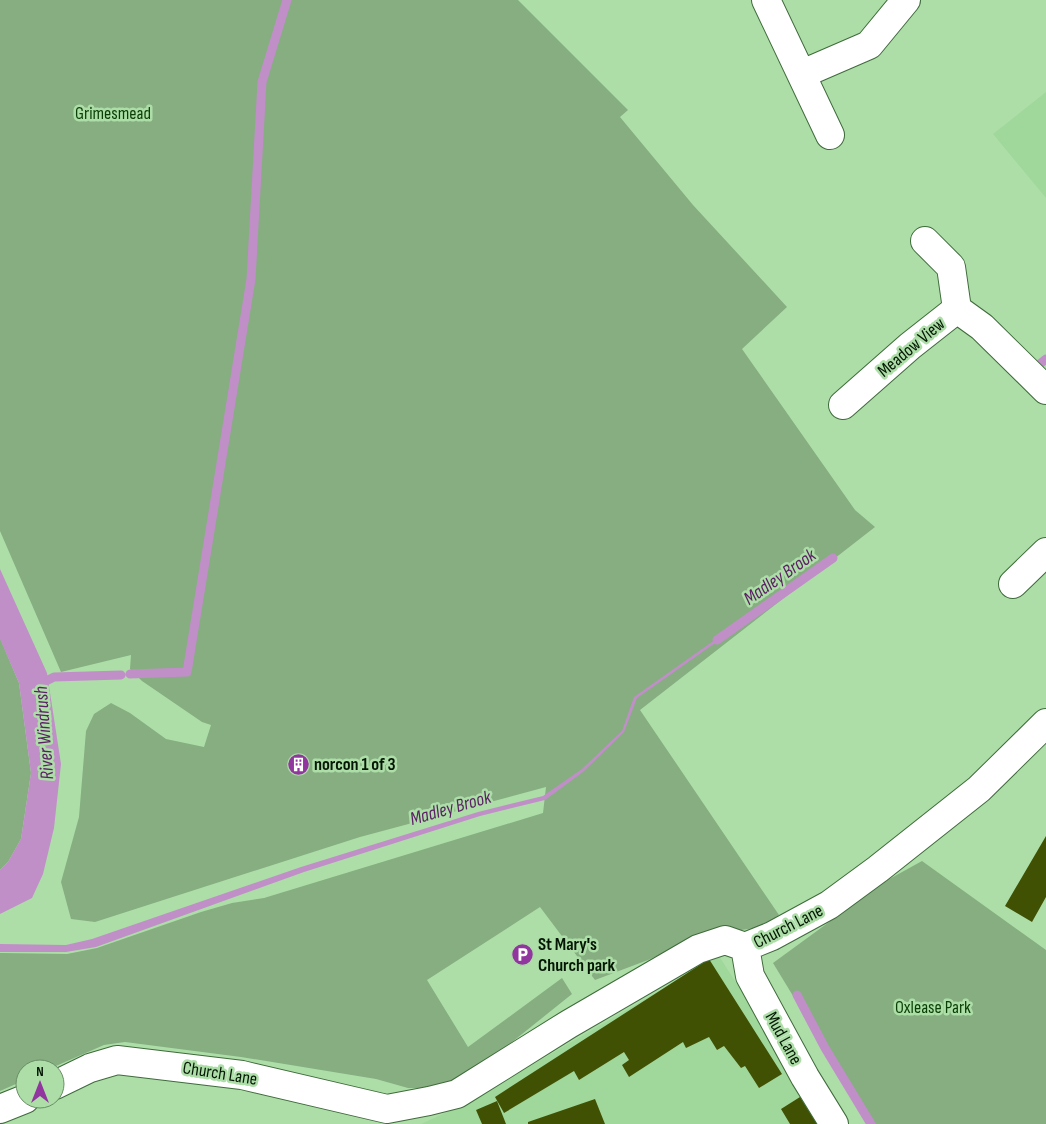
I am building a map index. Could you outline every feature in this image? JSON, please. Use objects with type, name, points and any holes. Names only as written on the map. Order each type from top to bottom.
[{"type":"street","points":[[766,0],[830,136]]},
{"type":"street","points":[[802,74],[870,45],[906,0]]},
{"type":"street","points":[[925,241],[951,267],[957,309]]},
{"type":"street","name":"Meadow View","points":[[843,405],[910,346],[957,309],[982,327],[1046,390]]},
{"type":"street","points":[[1013,584],[1046,552]]},
{"type":"street","name":"Church Lane","points":[[65,1080],[90,1068],[117,1060],[242,1075],[387,1116],[457,1094],[569,1024],[698,949],[725,940],[746,948],[772,936],[828,904],[878,869],[978,788],[1046,723]]},
{"type":"street","name":"Mud Lane","points":[[746,948],[750,976],[805,1077],[834,1124]]},
{"type":"street","points":[[0,1108],[15,1103]]},
{"type":"shaded area","points":[[1046,92],[1046,198],[993,134]]},
{"type":"shaded area","points":[[719,956],[827,1124],[421,1124],[467,1103]]},
{"type":"green space","name":"Grimesmead","points":[[0,0],[518,0],[628,110],[620,117],[693,205],[787,307],[742,349],[855,510],[875,527],[640,710],[779,915],[762,927],[700,936],[648,960],[595,980],[540,907],[427,980],[468,1047],[562,978],[572,994],[486,1063],[445,1085],[408,1088],[376,1079],[241,1057],[125,1042],[104,1045],[65,1062],[65,1059],[15,1059],[15,1084],[0,1091],[0,953],[67,954],[97,948],[201,912],[232,903],[264,898],[543,813],[546,787],[360,837],[95,922],[71,919],[61,882],[79,817],[86,731],[94,714],[111,703],[130,713],[166,739],[204,747],[211,725],[202,722],[142,681],[130,669],[131,655],[61,672],[0,531]]},
{"type":"green space","points":[[0,638],[19,683],[31,773],[21,839],[8,862],[0,870]]},
{"type":"green space","name":"Oxlease Park","points":[[922,861],[1046,950],[1046,1124],[871,1124],[773,963],[884,882]]},
{"type":"water","name":"River Windrush","points":[[0,569],[47,673],[61,764],[54,828],[43,874],[32,898],[0,914],[0,870],[8,862],[21,839],[31,773],[19,683],[0,639]]},
{"type":"water","points":[[726,632],[728,634],[637,698],[624,732],[583,772],[545,800],[480,816],[304,872],[96,947],[66,952],[0,952],[0,944],[66,945],[92,939],[301,867],[478,812],[543,796],[582,769],[622,731],[634,697]]},
{"type":"building","name":"norcon 1 of 3","points":[[298,759],[304,765],[298,771],[292,765]]},
{"type":"building","points":[[1046,836],[1046,897],[1032,922],[1005,906]]},
{"type":"building","points":[[709,959],[782,1074],[759,1088],[745,1066],[741,1068],[724,1046],[717,1050],[709,1037],[686,1048],[683,1042],[629,1077],[622,1065],[629,1060],[624,1052],[579,1080],[574,1071],[504,1113],[495,1097]]},
{"type":"building","points":[[800,1097],[817,1124],[790,1124],[781,1109]]},
{"type":"building","points":[[595,1099],[605,1124],[528,1124],[528,1122]]},
{"type":"building","points":[[497,1101],[506,1124],[482,1124],[476,1110]]},
{"type":"waterway","points":[[130,674],[187,672],[251,279],[262,82],[287,0]]},
{"type":"waterway","name":"Madley Brook","points":[[1036,367],[1046,359]]},
{"type":"waterway","name":"Madley Brook","points":[[717,640],[833,558]]},
{"type":"waterway","name":"River Windrush","points":[[42,683],[54,677],[121,675]]},
{"type":"waterway","points":[[797,995],[825,1048],[871,1124]]},
{"type":"place","name":"norcon 1 of 3","points":[[298,764]]},
{"type":"place","name":"St Mary's Church park","points":[[522,954]]}]
